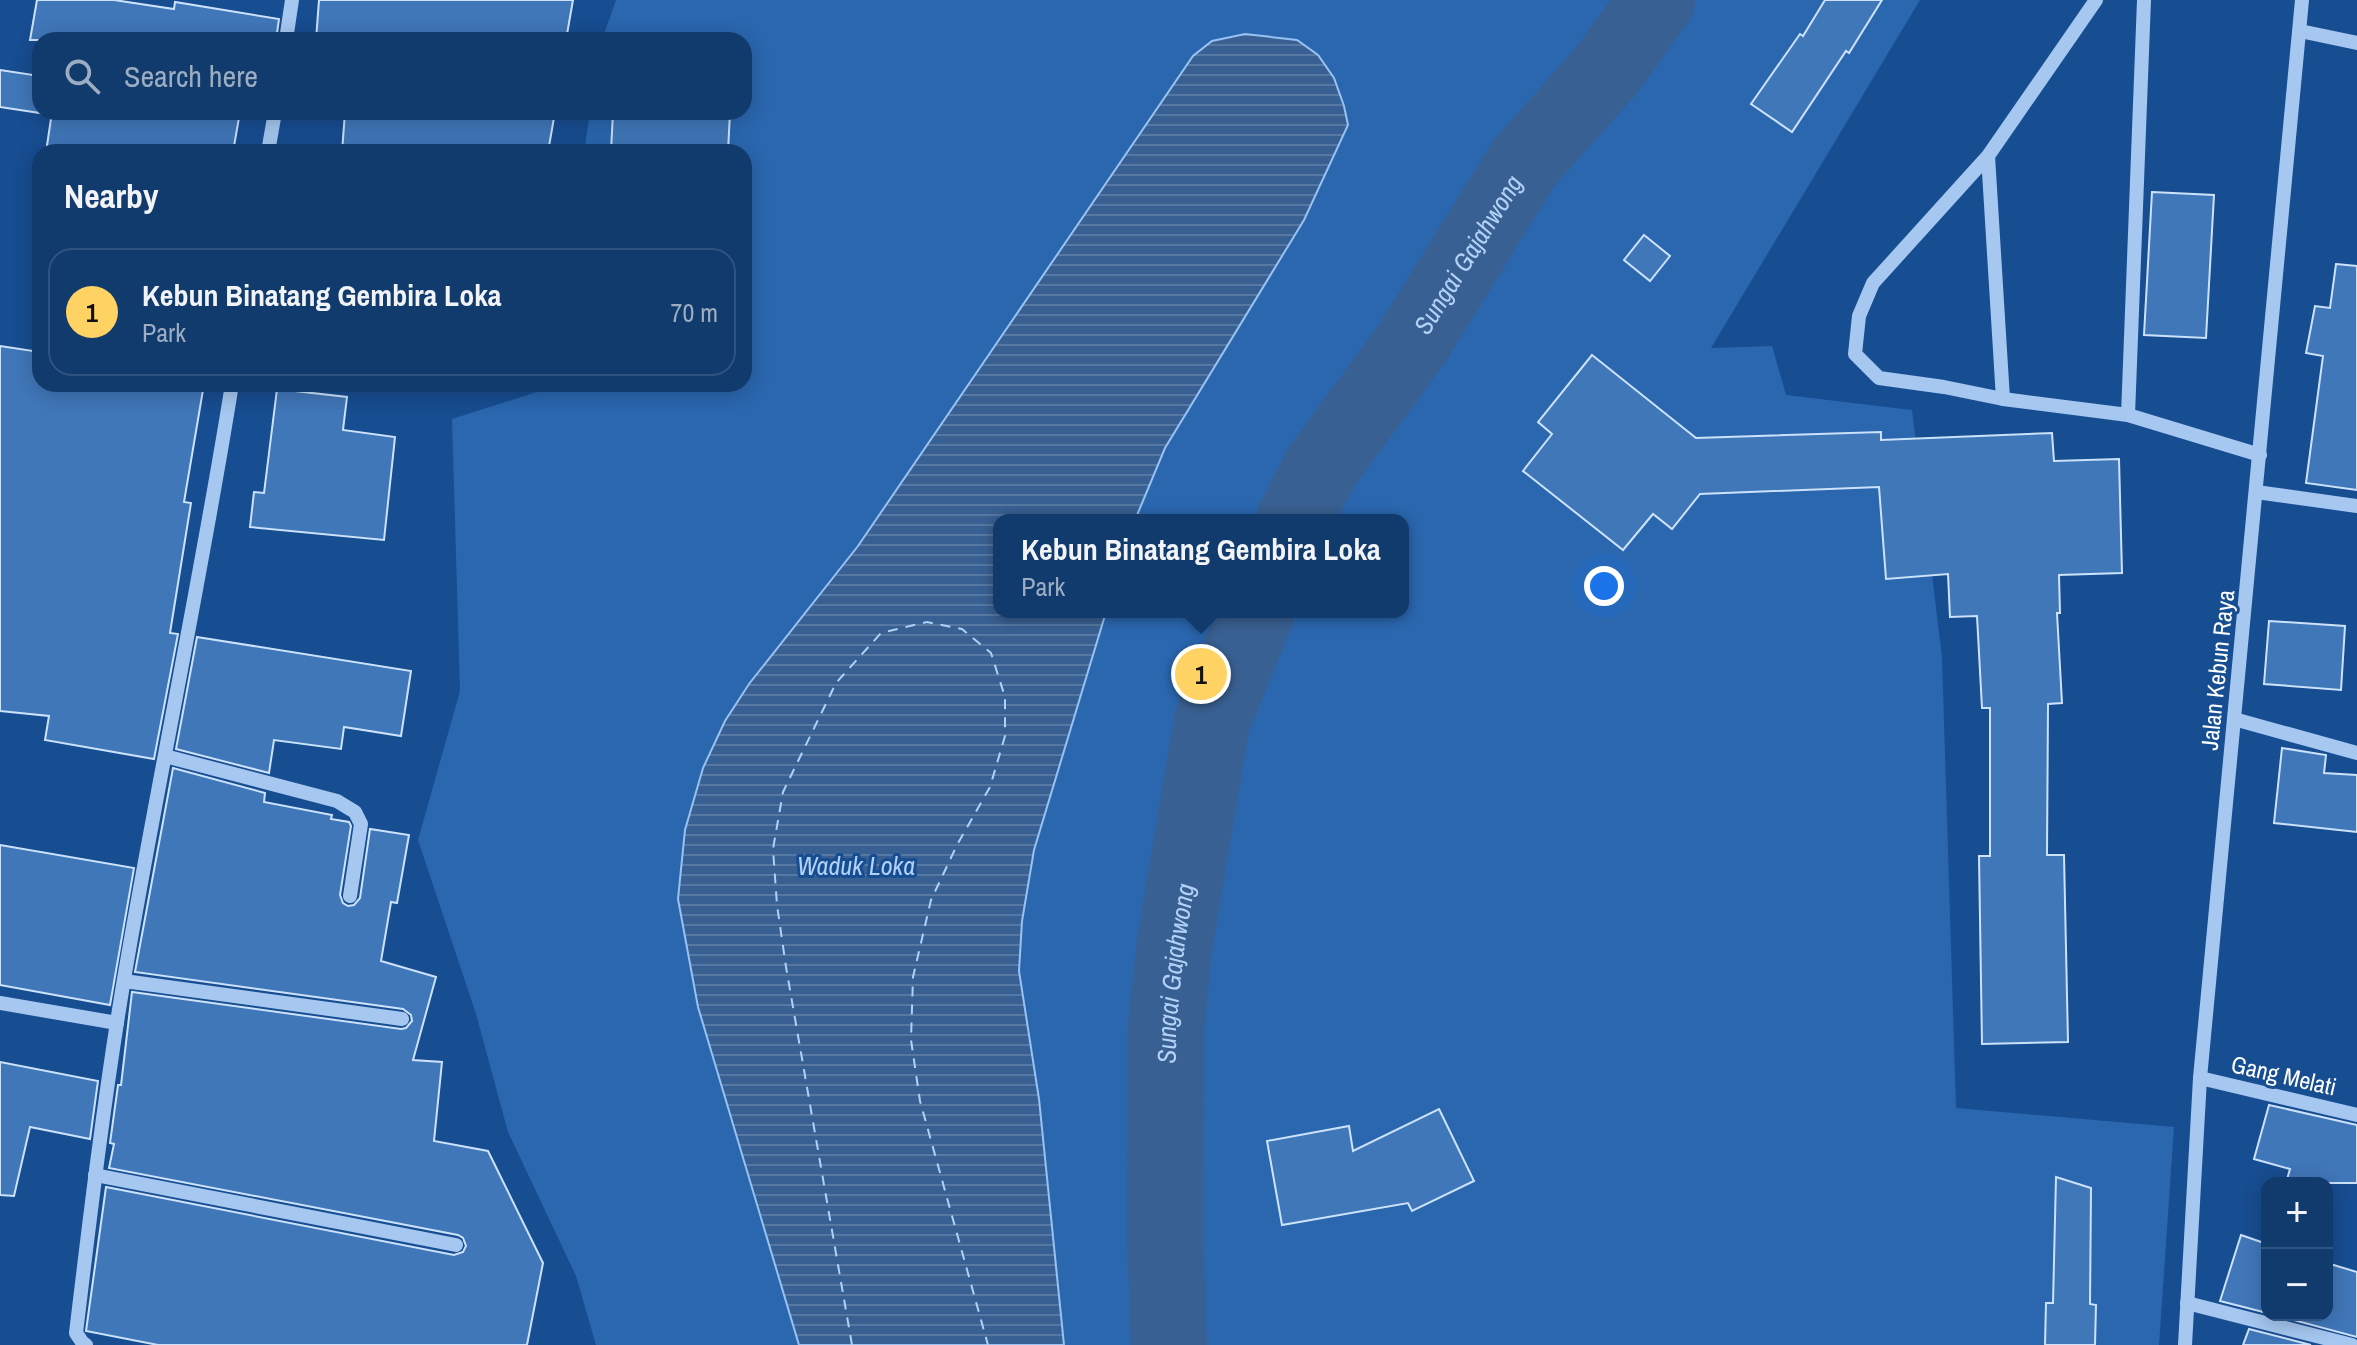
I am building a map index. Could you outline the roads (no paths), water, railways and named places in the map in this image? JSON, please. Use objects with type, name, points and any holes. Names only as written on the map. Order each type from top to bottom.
[{"type":"street","points":[[287,32],[292,0]]},
{"type":"street","points":[[2096,0],[1988,156],[1873,283],[1859,316],[1855,354],[1879,378],[2003,399],[2128,415],[2260,455]]},
{"type":"street","points":[[2128,415],[2144,0]]},
{"type":"street","name":"Jalan Kebun Raya","points":[[2185,1345],[2200,1078],[2302,0]]},
{"type":"street","points":[[2300,31],[2357,43]]},
{"type":"street","points":[[269,144],[274,120]]},
{"type":"street","points":[[1988,156],[2003,399]]},
{"type":"street","points":[[86,1345],[76,1333],[117,1023],[204,555],[231,392]]},
{"type":"street","points":[[2256,492],[2357,506]]},
{"type":"street","points":[[2234,719],[2357,753]]},
{"type":"street","points":[[165,756],[337,801],[355,812],[361,824],[350,896]]},
{"type":"street","points":[[124,981],[402,1019]]},
{"type":"street","points":[[0,1003],[117,1023]]},
{"type":"street","name":"Gang Melati","points":[[2200,1078],[2357,1115]]},
{"type":"street","points":[[95,1175],[456,1245]]},
{"type":"street","points":[[2187,1303],[2352,1345]]},
{"type":"water","name":"Waduk Loka","points":[[1245,34],[1297,40],[1318,55],[1334,78],[1348,125],[1304,220],[1165,448],[1138,514],[993,514],[993,618],[1104,618],[1034,850],[1022,921],[1019,971],[1039,1099],[1064,1345],[799,1345],[698,1007],[678,899],[685,830],[703,768],[725,721],[749,684],[858,546],[1193,56],[1212,41]]},
{"type":"waterway","name":"Sungai Gajahwong","points":[[1297,514],[1322,466],[1411,345],[1524,163],[1606,71],[1657,0]]},
{"type":"waterway","name":"Sungai Gajahwong","points":[[1169,1345],[1165,1238],[1166,1026],[1175,942],[1212,721],[1255,618]]},
{"type":"place","name":"Kebun Binatang Gembira Loka","points":[[1201,674]]}]
